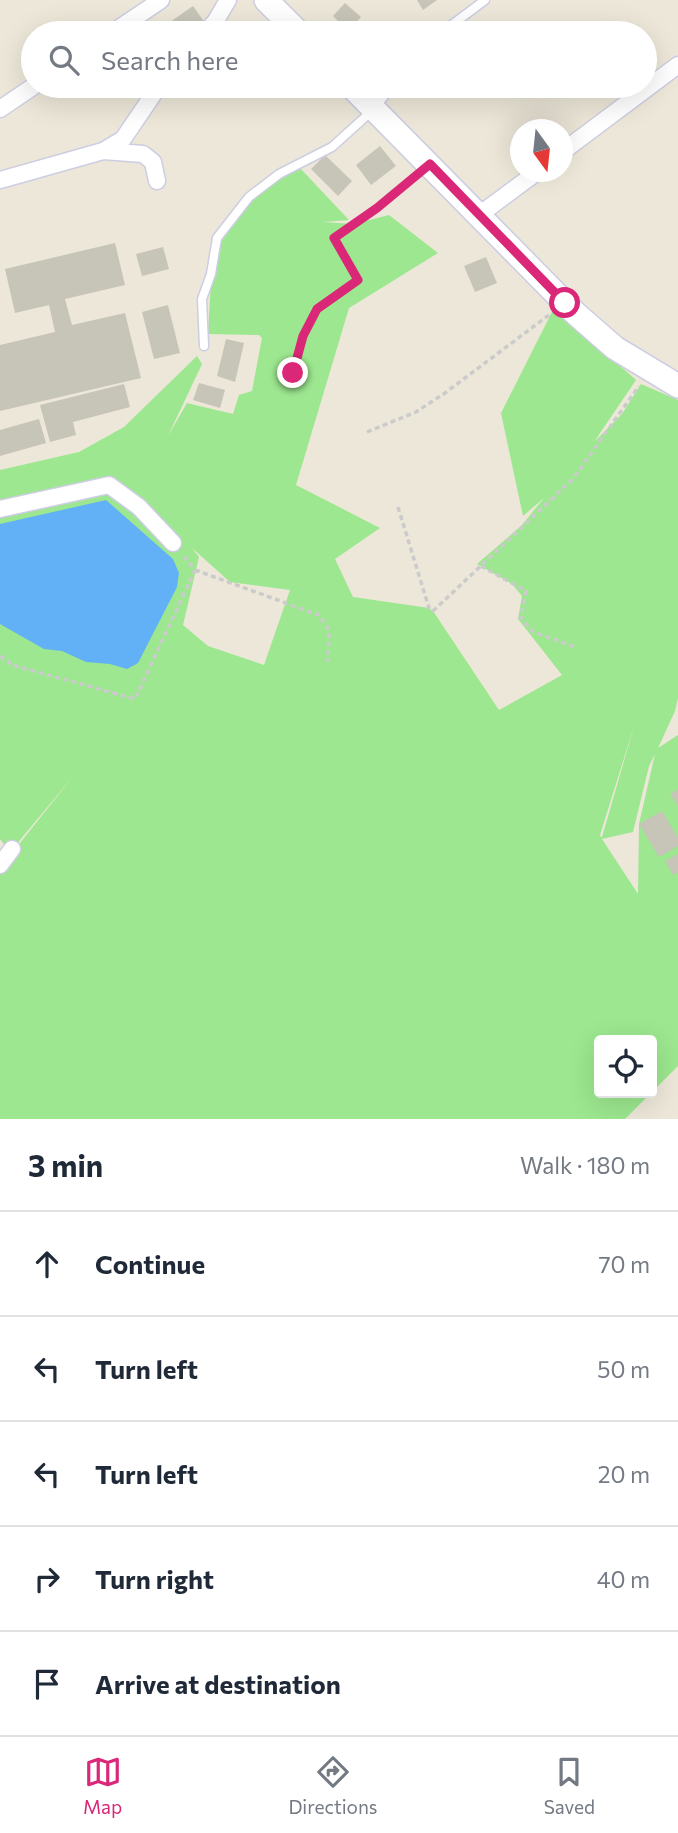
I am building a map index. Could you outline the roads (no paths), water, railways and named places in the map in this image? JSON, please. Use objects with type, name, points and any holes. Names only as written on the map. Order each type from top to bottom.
[{"type":"street","points":[[130,21],[161,0]]},
{"type":"street","points":[[216,21],[228,0]]},
{"type":"street","points":[[266,0],[287,21]]},
{"type":"street","points":[[657,81],[678,65]]},
{"type":"street","points":[[0,108],[21,94]]},
{"type":"street","points":[[0,180],[103,151],[123,139],[151,98]]},
{"type":"street","points":[[363,98],[565,303],[615,348],[678,386]]},
{"type":"street","points":[[573,144],[634,98]]},
{"type":"street","points":[[103,151],[143,154],[153,162],[157,181]]},
{"type":"street","points":[[480,215],[524,182]]},
{"type":"street","points":[[0,509],[109,485],[139,507],[173,543]]},
{"type":"street","points":[[0,865],[12,849]]},
{"type":"lane","points":[[458,21],[485,0]]},
{"type":"lane","points":[[204,346],[202,299],[211,274],[217,238],[249,197],[279,174],[332,147],[383,98]]},
{"type":"water","points":[[106,500],[173,559],[179,573],[177,587],[138,663],[127,669],[86,662],[62,651],[44,649],[0,624],[0,524]]}]
